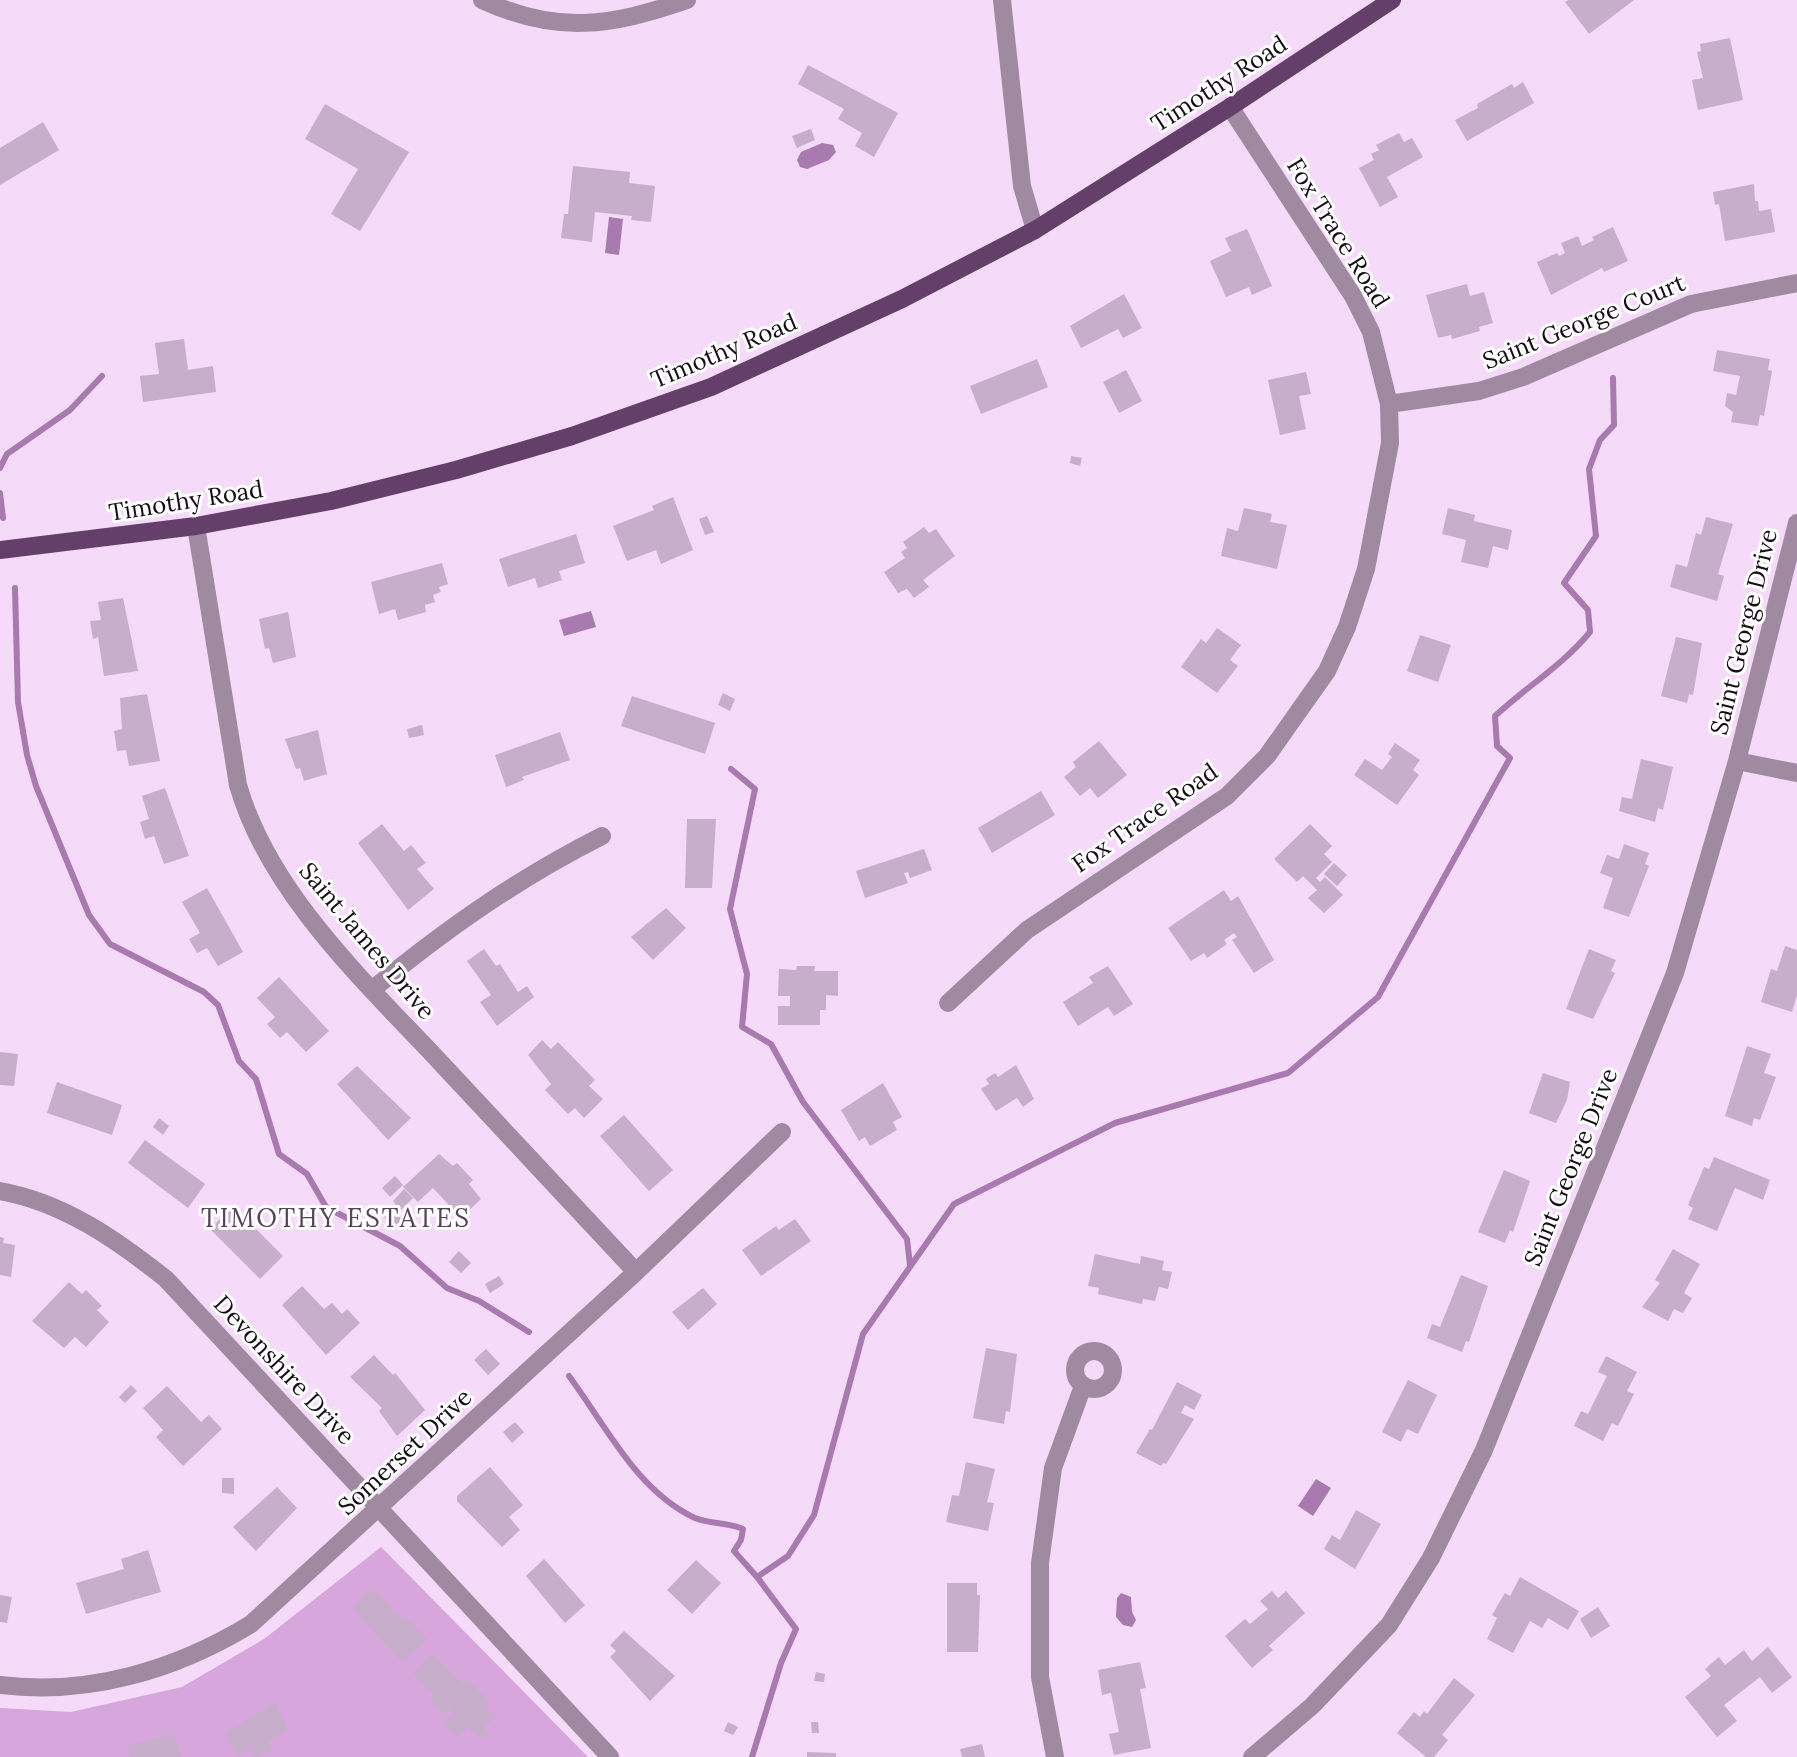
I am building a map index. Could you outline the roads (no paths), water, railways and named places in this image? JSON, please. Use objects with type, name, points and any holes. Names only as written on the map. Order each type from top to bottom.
[{"type":"main road","name":"Timothy Road","points":[[0,550],[196,526],[331,501],[456,470],[711,387],[902,299],[1035,230],[1230,107],[1392,0]]},
{"type":"street","points":[[482,0],[527,16],[584,23],[621,21],[687,0]]},
{"type":"street","points":[[1002,0],[1022,186],[1035,230]]},
{"type":"street","name":"Fox Trace Road","points":[[948,1003],[1027,930],[1227,796],[1267,756],[1300,713],[1327,671],[1366,569],[1390,443],[1389,404],[1371,332],[1353,296],[1230,107]]},
{"type":"street","name":"Saint George Court","points":[[1389,404],[1479,391],[1523,377],[1691,304],[1797,284]]},
{"type":"street","name":"Saint George Drive","points":[[1252,1757],[1321,1697],[1389,1625],[1411,1593],[1461,1501],[1675,973],[1737,761],[1797,523]]},
{"type":"street","name":"Saint James Drive","points":[[196,526],[232,756],[248,820],[262,848],[299,904],[373,989],[636,1272]]},
{"type":"street","points":[[1737,761],[1797,773]]},
{"type":"street","points":[[373,989],[459,920],[541,868],[602,836]]},
{"type":"street","name":"Somerset Drive","points":[[0,1685],[41,1686],[116,1680],[197,1655],[258,1619],[636,1272],[782,1132]]},
{"type":"street","name":"Devonshire Drive","points":[[0,1191],[72,1215],[125,1246],[166,1279],[610,1757]]},
{"type":"street","points":[[1055,1757],[1040,1676],[1040,1563],[1053,1468],[1083,1386]]},
{"type":"waterway","points":[[0,468],[7,454],[70,410],[102,376]]},
{"type":"waterway","points":[[752,1757],[781,1663],[796,1629],[757,1577],[788,1556],[814,1515],[863,1334],[954,1204],[1115,1123],[1288,1073],[1378,997],[1510,758],[1497,746],[1495,716],[1568,655],[1590,632],[1588,610],[1564,583],[1596,536],[1589,469],[1600,440],[1614,425],[1613,378]]},
{"type":"waterway","points":[[0,493],[3,518]]},
{"type":"waterway","points":[[15,588],[18,702],[27,755],[36,786],[89,915],[110,944],[204,992],[218,1005],[239,1061],[256,1079],[279,1154],[307,1174],[326,1207],[400,1246],[447,1288],[479,1301],[529,1332]]},
{"type":"waterway","points":[[731,769],[755,789],[730,909],[747,974],[742,1027],[771,1044],[803,1102],[907,1239],[910,1265]]},
{"type":"waterway","points":[[569,1376],[624,1456],[656,1491],[695,1518],[743,1529],[741,1540],[734,1551],[757,1577]]},
{"type":"district","name":"TIMOTHY ESTATES","points":[[336,1218]]}]
